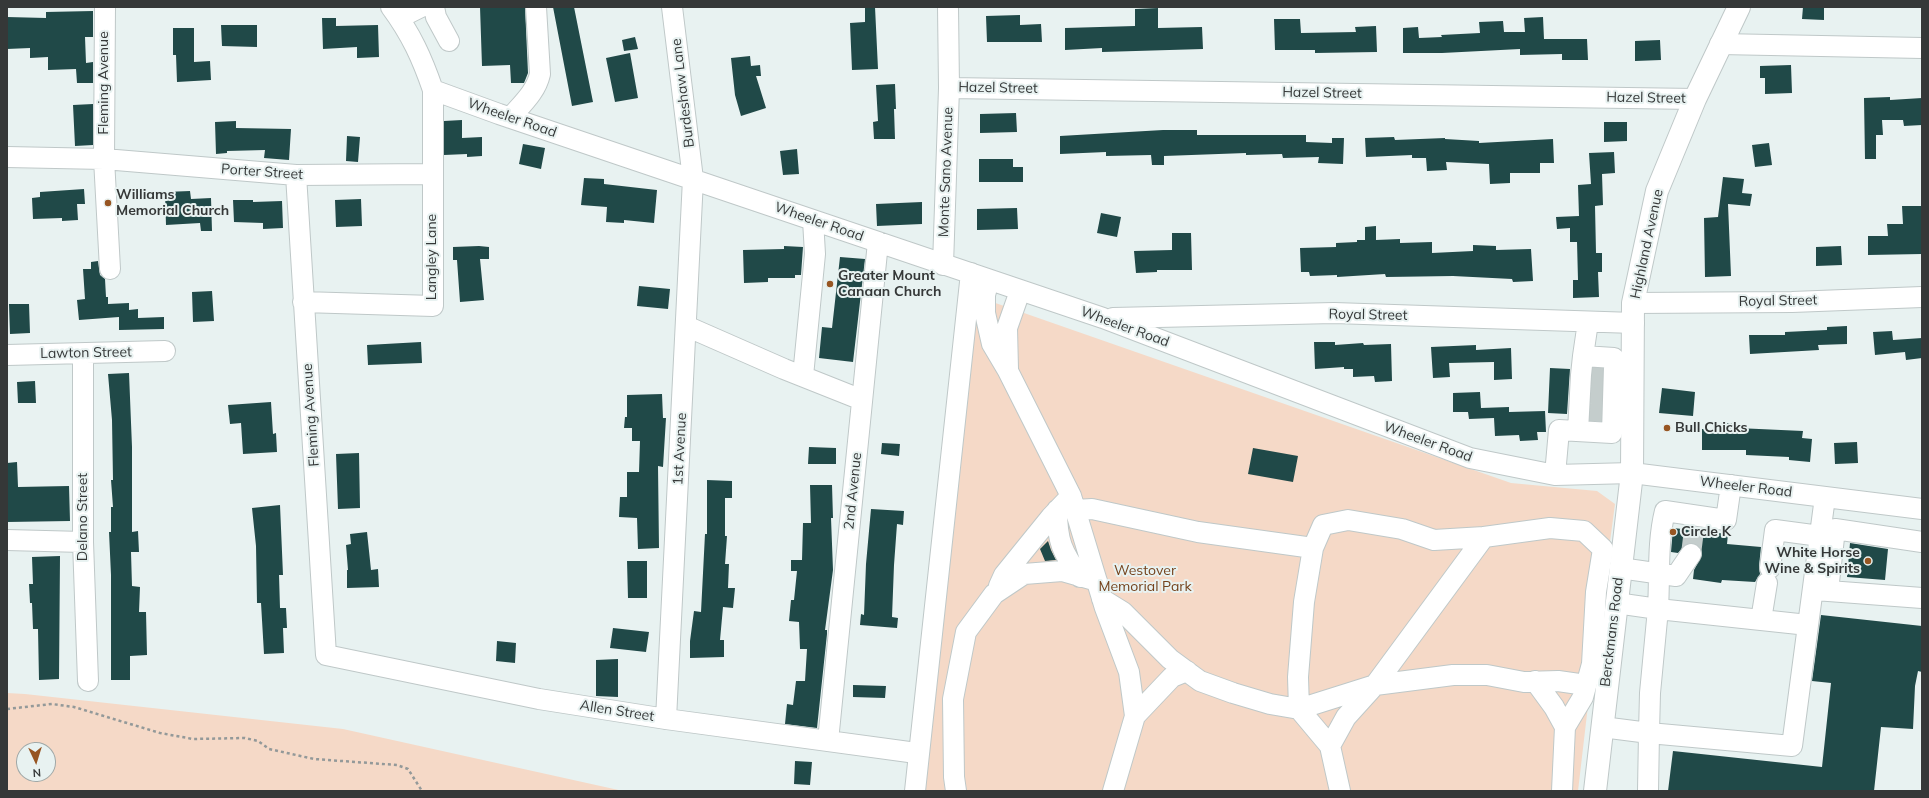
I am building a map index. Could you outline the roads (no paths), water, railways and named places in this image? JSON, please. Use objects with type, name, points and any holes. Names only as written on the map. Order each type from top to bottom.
[{"type":"main road","name":"Highland Avenue","points":[[1632,473],[1599,388],[1634,313],[1657,191],[1695,99],[1739,7]]},
{"type":"main road","name":"Berckmans Road","points":[[1595,791],[1632,473]]},
{"type":"street","name":"Fleming Avenue","points":[[105,7],[104,159],[110,269]]},
{"type":"street","points":[[421,7],[395,13],[422,58],[433,90],[432,174]]},
{"type":"street","points":[[434,7],[436,17],[449,41]]},
{"type":"street","points":[[510,118],[534,91],[538,84],[540,74],[536,7]]},
{"type":"street","name":"Burdeshaw Lane","points":[[672,7],[693,178]]},
{"type":"street","name":"Monte Sano Avenue","points":[[943,265],[949,88],[948,7]]},
{"type":"street","points":[[1720,44],[1922,48]]},
{"type":"street","name":"Hazel Street","points":[[949,88],[1695,99]]},
{"type":"street","name":"Wheeler Road","points":[[433,90],[510,118],[693,178],[943,265],[1103,318],[1470,458],[1555,475],[1632,473],[1922,509]]},
{"type":"street","name":"Porter Street","points":[[7,158],[104,159],[296,175],[432,174]]},
{"type":"street","name":"Langley Lane","points":[[303,302],[433,306],[432,174]]},
{"type":"street","name":"Fleming Avenue","points":[[296,175],[326,655]]},
{"type":"street","name":"1st Avenue","points":[[666,719],[693,178]]},
{"type":"street","points":[[803,376],[815,254],[813,220]]},
{"type":"street","name":"2nd Avenue","points":[[828,741],[878,242]]},
{"type":"street","points":[[980,276],[985,296],[985,312],[992,344],[1008,371],[1068,505],[1093,586],[1129,672],[1135,716],[1114,791]]},
{"type":"street","points":[[915,791],[980,276]]},
{"type":"street","points":[[1008,371],[1007,328],[1020,291]]},
{"type":"street","name":"Royal Street","points":[[1103,318],[1334,313],[1588,322],[1634,313],[1792,302],[1922,297]]},
{"type":"street","points":[[1555,475],[1559,430],[1612,433],[1599,388],[1588,322]]},
{"type":"street","points":[[686,326],[862,400]]},
{"type":"street","name":"Lawton Street","points":[[7,355],[165,351]]},
{"type":"street","name":"Delano Street","points":[[83,354],[83,542],[88,681]]},
{"type":"street","points":[[1578,431],[1599,388]]},
{"type":"street","points":[[1681,479],[1685,522]]},
{"type":"street","points":[[1668,575],[1659,550],[1661,526],[1665,511],[1685,522],[1726,520],[1731,485]]},
{"type":"street","points":[[1820,591],[1820,536],[1826,497]]},
{"type":"street","points":[[1068,505],[1198,532],[1313,548]]},
{"type":"street","points":[[956,791],[954,777],[953,699],[966,632],[994,594],[1004,575],[1068,505]]},
{"type":"street","points":[[1340,791],[1330,746],[1299,709],[1298,669],[1304,602],[1313,548],[1323,525],[1348,520],[1402,529],[1434,540],[1484,537],[1550,528],[1584,531],[1603,549],[1596,592],[1592,664],[1583,697],[1564,727]]},
{"type":"street","points":[[1602,727],[1649,733],[1792,746],[1808,625],[1820,591],[1835,529],[1922,542]]},
{"type":"street","points":[[1761,620],[1775,530],[1820,536]]},
{"type":"street","points":[[1330,746],[1346,717],[1376,686],[1484,537]]},
{"type":"street","points":[[7,540],[83,542]]},
{"type":"street","points":[[1648,791],[1650,693],[1658,609],[1668,575],[1685,554]]},
{"type":"street","points":[[1620,568],[1668,575]]},
{"type":"street","points":[[994,594],[1024,574],[1062,571],[1093,586],[1123,612],[1170,659],[1200,681],[1270,704],[1299,709],[1376,686],[1453,675],[1487,675],[1524,682],[1558,681],[1586,685]]},
{"type":"street","points":[[1820,591],[1922,598]]},
{"type":"street","points":[[1616,603],[1808,625]]},
{"type":"street","name":"Allen Street","points":[[326,655],[539,699],[666,719],[909,752]]},
{"type":"street","points":[[1135,716],[1172,676],[1186,671]]},
{"type":"street","points":[[1535,681],[1554,707],[1564,727],[1562,791]]},
{"type":"tunnel","points":[[1589,376],[1606,377]]},
{"type":"tunnel","points":[[1589,393],[1605,394]]},
{"type":"tunnel","points":[[1588,411],[1604,412]]},
{"type":"tunnel","points":[[1691,554],[1694,530]]},
{"type":"place","name":"Williams Memorial Church","points":[[108,203]]},
{"type":"place","name":"Greater Mount Canaan Church","points":[[830,284]]},
{"type":"place","name":"Bull Chicks","points":[[1667,428]]},
{"type":"place","name":"Circle K","points":[[1673,532]]},
{"type":"place","name":"White Horse Wine & Spirits","points":[[1868,561]]},
{"type":"park label","name":"Westover Memorial Park","points":[[1145,580]]}]
